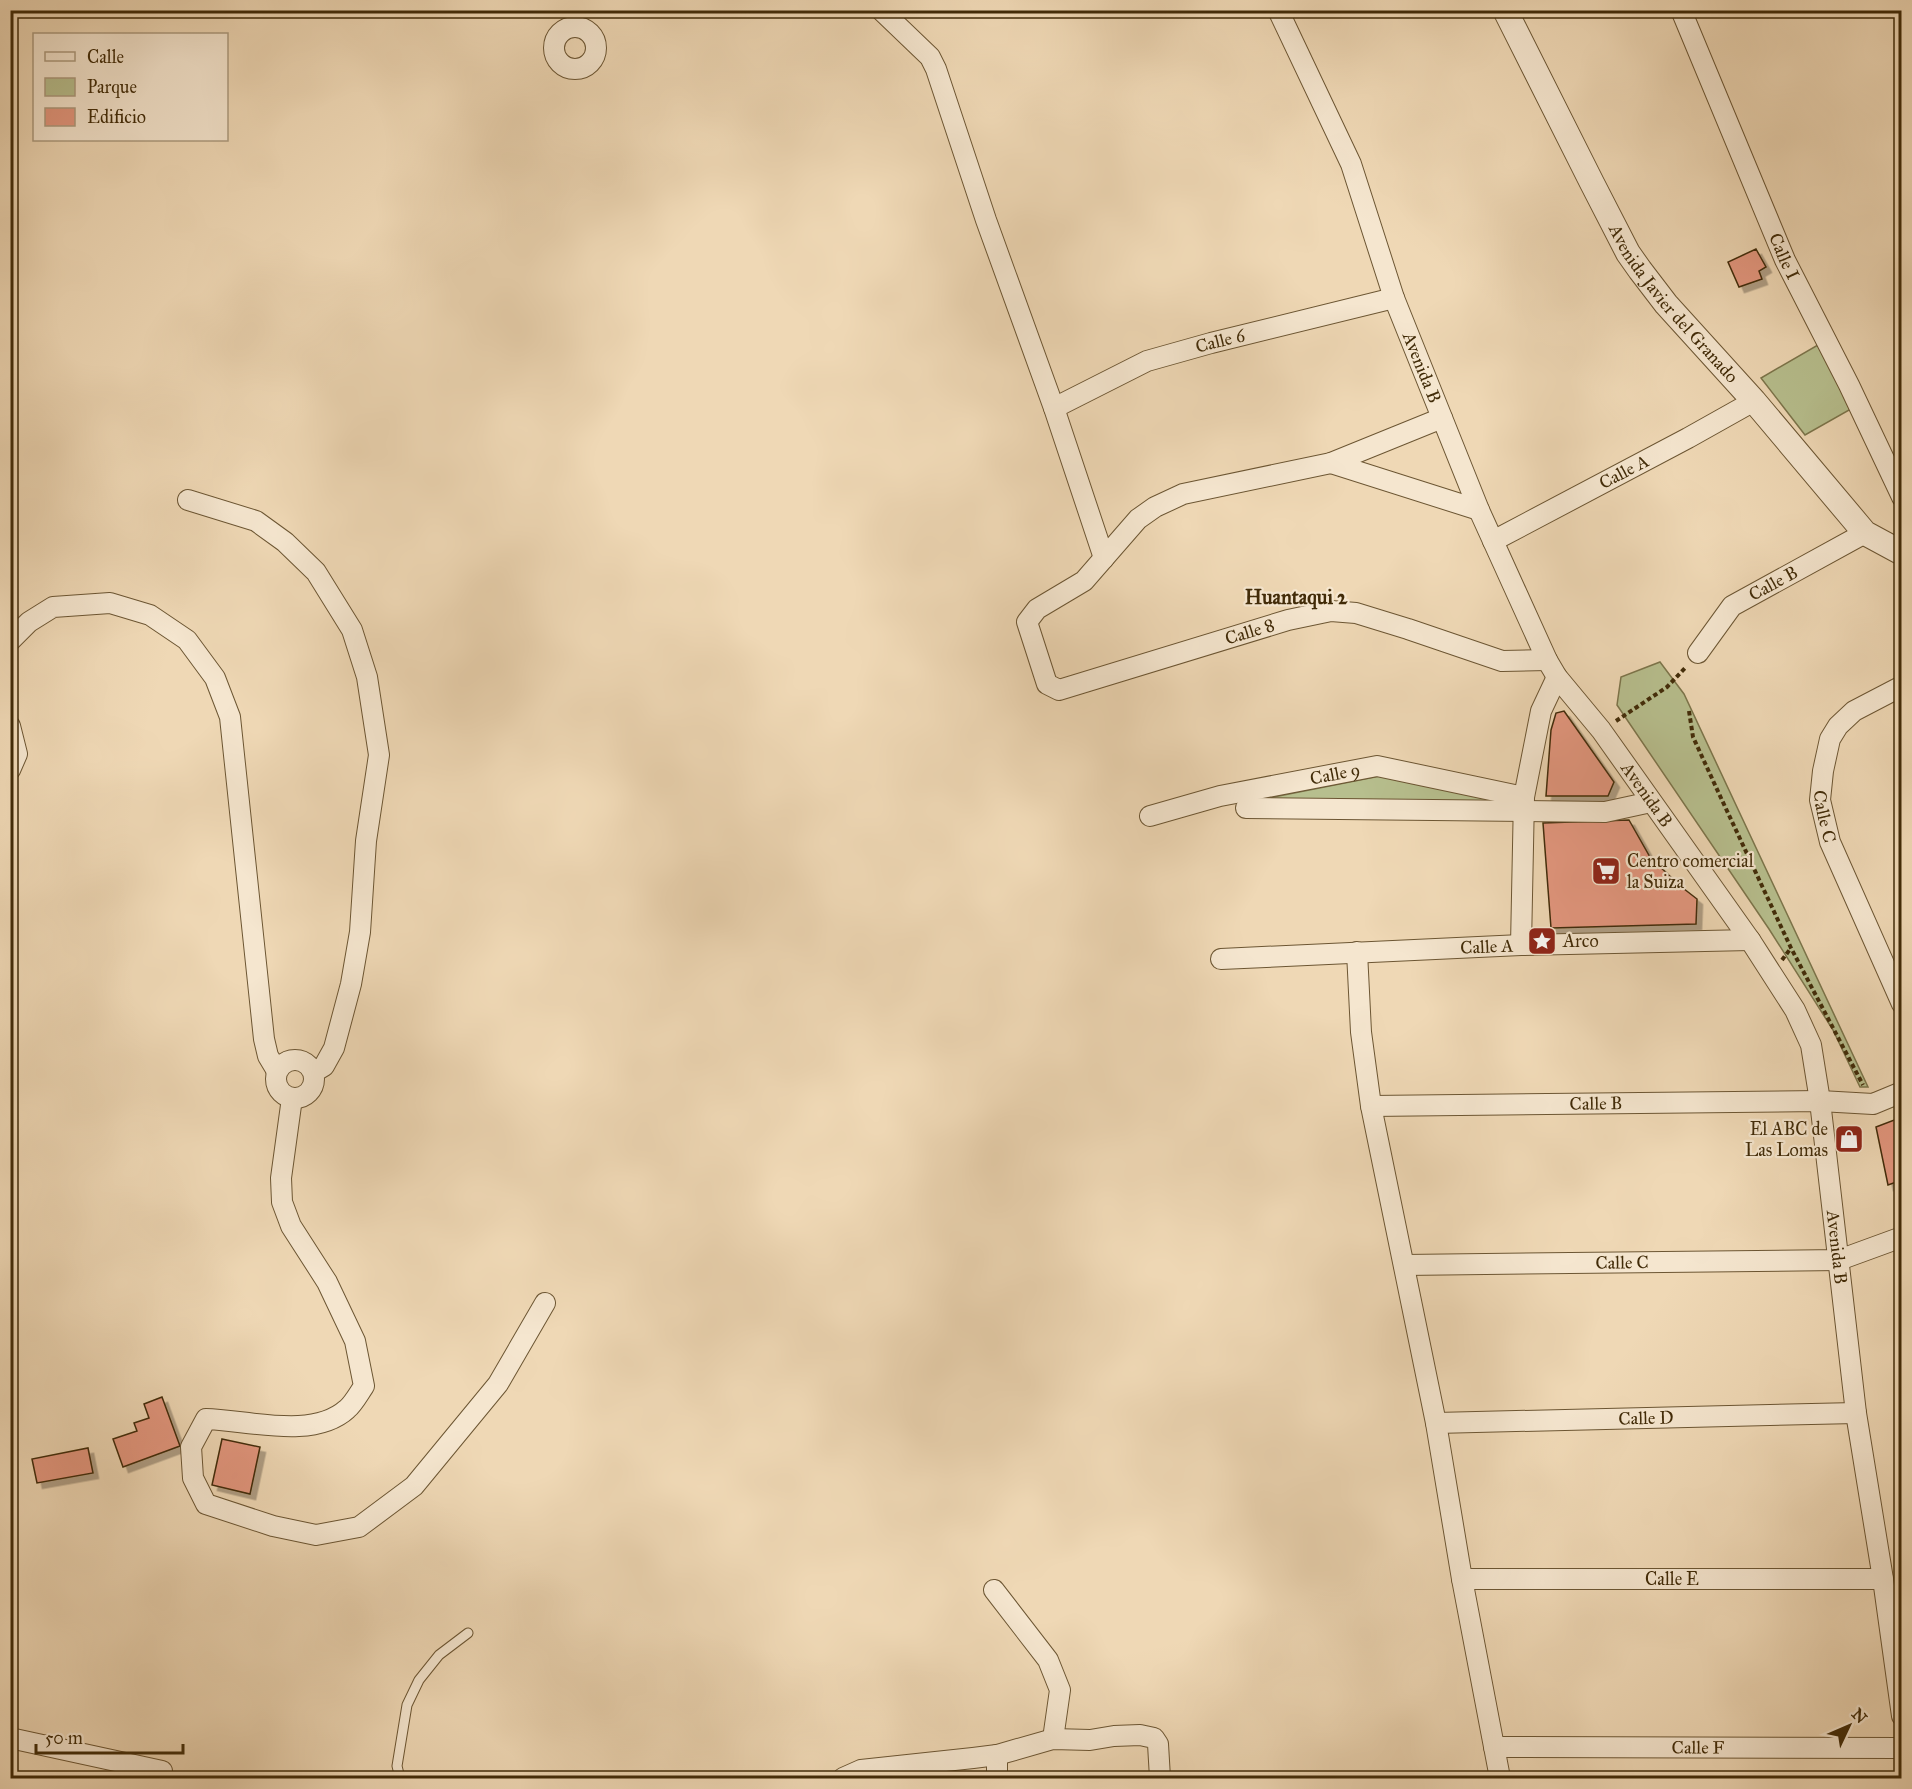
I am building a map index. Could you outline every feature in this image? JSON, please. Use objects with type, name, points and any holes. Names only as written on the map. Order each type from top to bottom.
[{"type":"street","points":[[881,10],[930,57],[936,69],[1104,558]]},
{"type":"street","name":"Avenida B","points":[[1278,10],[1351,164],[1394,298],[1479,510],[1552,668],[1601,730],[1750,940],[1795,1010],[1811,1045],[1820,1101],[1856,1413],[1902,1716]]},
{"type":"street","name":"Avenida Javier del Granado","points":[[1505,10],[1628,253],[1666,304],[1754,401],[1865,533],[1902,553]]},
{"type":"street","name":"Calle I","points":[[1681,10],[1785,260],[1849,385],[1902,497]]},
{"type":"street","name":"Calle 6","points":[[1054,408],[1147,361],[1394,298]]},
{"type":"street","name":"Calle A","points":[[1493,541],[1754,401]]},
{"type":"street","points":[[1104,558],[1138,519],[1155,507],[1183,494],[1331,463],[1442,418]]},
{"type":"street","points":[[1331,463],[1479,510]]},
{"type":"street","points":[[188,500],[256,520],[285,542],[316,572],[352,630],[367,677],[379,755],[366,841],[360,932],[351,984],[334,1048],[324,1066],[314,1072]]},
{"type":"street","name":"Calle B","points":[[1698,653],[1732,606],[1865,533]]},
{"type":"street","name":"Calle 8","points":[[1104,558],[1084,581],[1037,609],[1027,622],[1047,684],[1059,690],[1288,620],[1331,611],[1366,616],[1502,661],[1552,668]]},
{"type":"street","points":[[10,641],[29,622],[53,607],[110,603],[150,615],[187,640],[215,678],[230,717],[264,1039],[268,1056],[277,1071],[277,1085],[280,1091],[291,1098],[304,1096],[310,1091],[315,1079],[314,1072],[305,1062],[292,1059],[286,1061],[277,1071]]},
{"type":"street","points":[[1521,945],[1524,804],[1541,711],[1552,668]]},
{"type":"street","name":"Calle C","points":[[1902,687],[1854,711],[1838,726],[1830,740],[1823,771],[1820,800],[1830,842],[1902,1004]]},
{"type":"street","points":[[10,726],[17,754],[10,770]]},
{"type":"street","name":"Calle 9","points":[[1150,816],[1220,796],[1377,766],[1524,804]]},
{"type":"street","points":[[1246,808],[1524,804],[1605,812],[1651,802]]},
{"type":"street","name":"Calle A","points":[[1221,959],[1521,945],[1750,940]]},
{"type":"street","points":[[1357,952],[1361,1032],[1371,1107],[1436,1423],[1462,1579],[1500,1779]]},
{"type":"street","points":[[1874,1104],[1902,1092]]},
{"type":"street","points":[[291,1098],[280,1178],[282,1202],[291,1226],[327,1282],[351,1332],[364,1386],[347,1409],[328,1421],[290,1427],[227,1419],[206,1419],[191,1447],[193,1478],[206,1504],[273,1526],[316,1535],[359,1527],[414,1486],[498,1384],[546,1303]]},
{"type":"street","name":"Calle B","points":[[1371,1107],[1820,1101],[1874,1104]]},
{"type":"street","name":"Calle C","points":[[1404,1264],[1839,1260],[1902,1237]]},
{"type":"street","name":"Calle D","points":[[1436,1423],[1856,1413]]},
{"type":"street","name":"Calle E","points":[[1462,1579],[1883,1579]]},
{"type":"street","points":[[994,1590],[1048,1660],[1060,1690],[1053,1739]]},
{"type":"street","points":[[843,1779],[861,1770],[997,1755],[1053,1739],[1090,1740],[1140,1735],[1154,1738],[1158,1744],[1160,1779]]},
{"type":"street","points":[[10,1738],[162,1771]]},
{"type":"street","name":"Calle F","points":[[1494,1747],[1902,1749]]},
{"type":"street","points":[[997,1755],[997,1779]]},
{"type":"lane","points":[[400,1779],[397,1767],[407,1706],[419,1680],[439,1655],[468,1632]]},
{"type":"path","points":[[1601,730],[1667,687],[1698,653]]},
{"type":"path","points":[[1689,711],[1694,737],[1791,948],[1874,1104]]},
{"type":"green space","points":[[1823,342],[1858,405],[1805,435],[1761,378]]},
{"type":"green space","points":[[1660,662],[1684,694],[1868,1087],[1860,1087],[1833,1030],[1769,929],[1617,705],[1621,677]]},
{"type":"green space","points":[[1380,776],[1509,802],[1249,802]]},
{"type":"building","points":[[1756,249],[1766,267],[1759,271],[1762,279],[1739,287],[1728,262]]},
{"type":"building","points":[[1564,711],[1614,782],[1608,796],[1546,796],[1551,730],[1556,713]]},
{"type":"building","name":"Centro comercial la Suiza","points":[[1629,820],[1650,857],[1697,899],[1696,924],[1551,928],[1543,823]]},
{"type":"building","points":[[1902,1117],[1902,1180],[1888,1185],[1876,1127]]},
{"type":"building","points":[[162,1397],[180,1446],[123,1467],[113,1439],[137,1431],[134,1423],[149,1418],[144,1404]]},
{"type":"building","points":[[222,1439],[260,1447],[250,1494],[212,1485]]},
{"type":"building","points":[[88,1448],[93,1473],[37,1483],[32,1459]]},
{"type":"place","name":"Centro comercial la Suiza","points":[[1606,871]]},
{"type":"place","name":"Arco","points":[[1542,941]]},
{"type":"place","name":"El ABC de Las Lomas","points":[[1849,1139]]},
{"type":"district","name":"Huantaqui 2","points":[[1296,597]]}]
